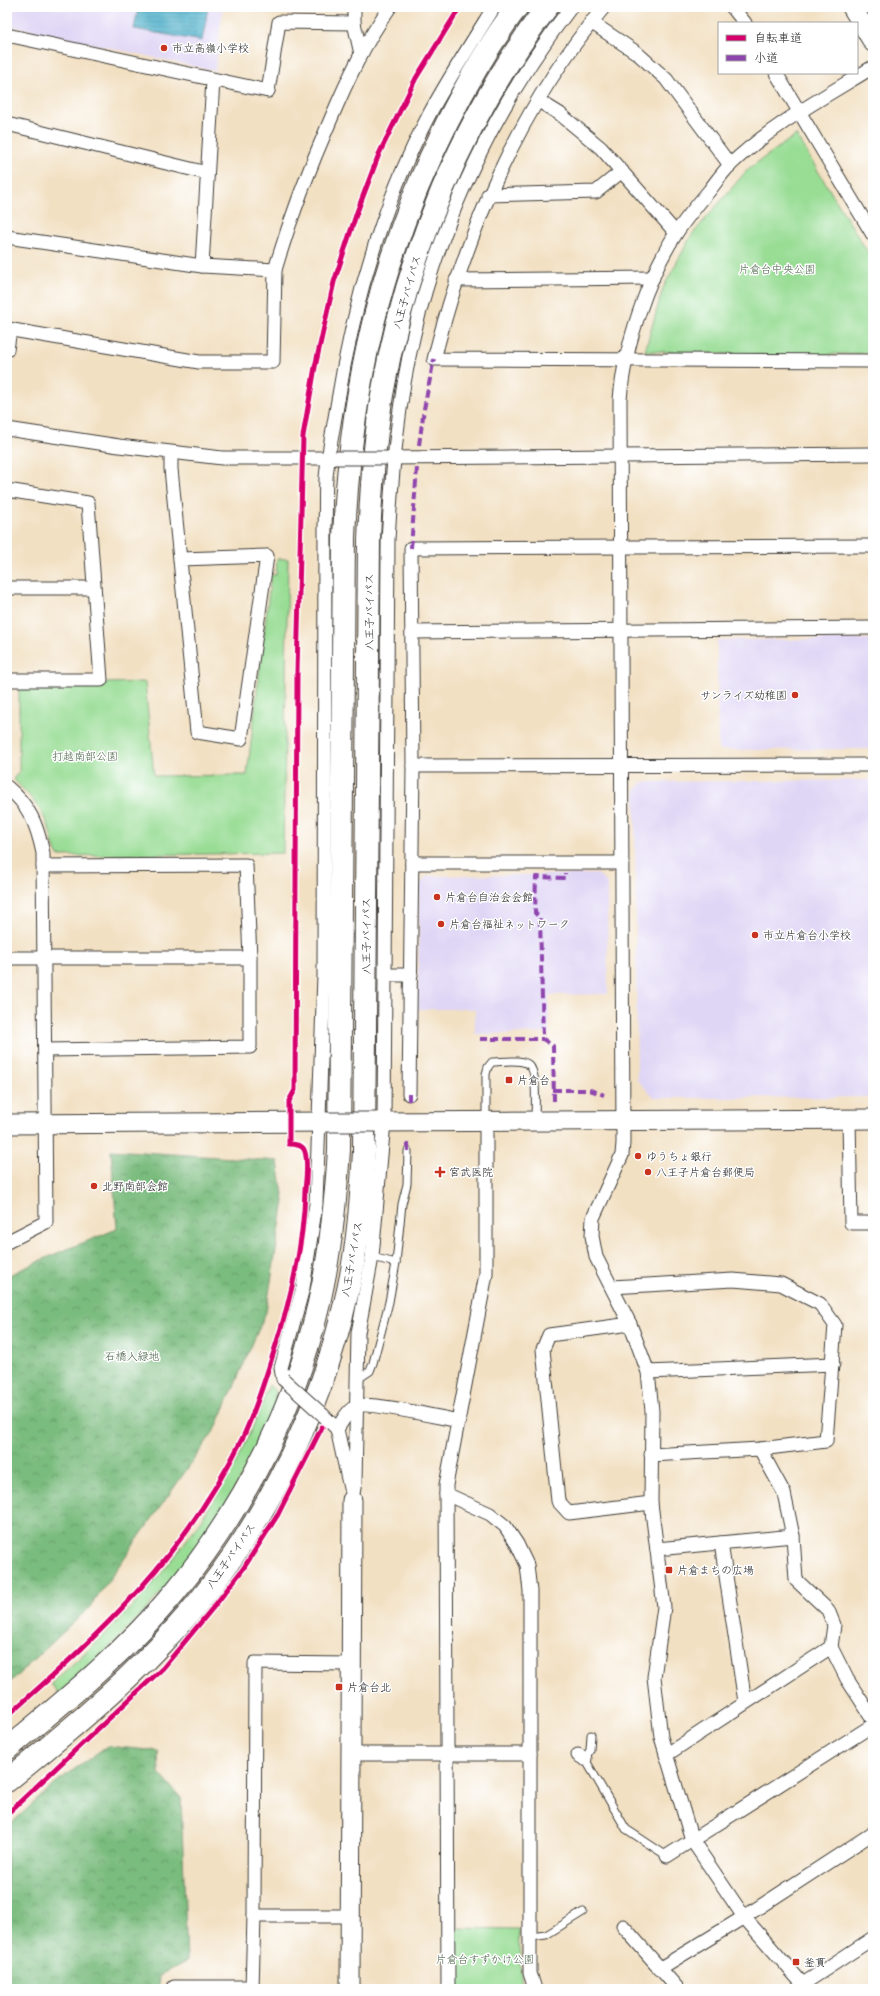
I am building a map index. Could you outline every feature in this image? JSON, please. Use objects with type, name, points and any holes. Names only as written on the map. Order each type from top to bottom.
[{"type":"highway","points":[[7,1748],[77,1692],[109,1662],[173,1594],[199,1561],[220,1531],[247,1487],[269,1444],[299,1372],[316,1318],[329,1251],[336,1202],[339,1150],[344,538],[346,487],[357,392],[372,323],[386,271],[403,221],[417,187],[461,96],[488,50],[517,7]]},
{"type":"highway","name":"八王子バイパス","points":[[7,1781],[93,1711],[163,1642],[193,1609],[241,1546],[269,1499],[306,1424],[322,1381],[339,1326],[354,1254],[361,1204],[364,1152],[369,540],[372,481],[382,395],[396,329],[411,274],[426,230],[460,152],[482,108],[509,63],[547,7]]},
{"type":"highway","points":[[7,1794],[58,1740]]},
{"type":"street","points":[[354,7],[354,24],[361,54]]},
{"type":"street","points":[[7,350],[8,329],[199,362],[273,362],[275,270],[302,188],[336,106],[361,54],[390,7]]},
{"type":"street","points":[[352,1500],[337,1429],[324,1415],[283,1379],[280,1368],[303,1288],[316,1204],[323,1122],[325,534],[332,458],[344,360],[365,278],[384,219],[405,167],[430,114],[461,58],[494,7]]},
{"type":"street","points":[[350,1989],[350,1664],[352,1500],[355,1482],[359,1328],[372,1258],[380,1122],[386,974],[388,540],[391,458],[414,335],[444,237],[478,157],[498,117],[549,35],[570,7]]},
{"type":"street","points":[[604,7],[591,22],[561,65],[506,159],[488,195],[456,280],[434,359],[873,361]]},
{"type":"street","points":[[732,7],[743,22]]},
{"type":"street","points":[[852,7],[873,42]]},
{"type":"street","points":[[7,35],[268,91],[279,22],[354,24]]},
{"type":"street","points":[[591,22],[637,53],[666,79],[730,165]]},
{"type":"street","points":[[873,68],[785,121],[730,165],[676,233],[653,278],[627,359],[620,400],[622,1155],[593,1218],[592,1236],[596,1257],[630,1324],[648,1372],[652,1411],[651,1503],[658,1549],[664,1607],[654,1677],[661,1737],[692,1840],[744,1917],[805,1987],[873,1938]]},
{"type":"street","points":[[777,74],[873,235]]},
{"type":"street","points":[[202,266],[213,80]]},
{"type":"street","points":[[539,101],[581,130],[601,148],[676,233]]},
{"type":"street","points":[[7,124],[207,173]]},
{"type":"street","points":[[488,195],[596,192],[622,171]]},
{"type":"street","points":[[7,237],[202,266],[275,270]]},
{"type":"street","points":[[456,280],[653,278]]},
{"type":"street","points":[[7,429],[171,454],[222,458],[873,454]]},
{"type":"street","points":[[171,454],[171,469],[198,732],[241,739],[267,556],[181,559]]},
{"type":"street","points":[[7,490],[88,503],[101,680],[7,680]]},
{"type":"street","points":[[409,1094],[413,766],[411,548],[873,546]]},
{"type":"street","points":[[7,588],[94,588]]},
{"type":"street","points":[[412,632],[873,628]]},
{"type":"street","points":[[413,766],[873,765]]},
{"type":"street","points":[[7,787],[24,804],[38,828],[43,853],[46,1222],[7,1242]]},
{"type":"street","points":[[412,863],[622,863]]},
{"type":"street","points":[[43,866],[246,865],[250,958],[250,1047],[45,1050]]},
{"type":"street","points":[[7,958],[250,958]]},
{"type":"street","points":[[386,974],[411,975]]},
{"type":"street","points":[[7,1124],[873,1119]]},
{"type":"street","points":[[849,1120],[851,1223],[873,1223]]},
{"type":"street","points":[[448,1989],[446,1494],[486,1274],[486,1122]]},
{"type":"street","points":[[612,1287],[733,1280],[781,1284],[820,1304],[835,1325],[826,1441],[760,1448],[651,1455]]},
{"type":"street","points":[[630,1324],[550,1336],[543,1349],[558,1501],[569,1513],[651,1503]]},
{"type":"street","points":[[648,1372],[833,1364]]},
{"type":"street","points":[[337,1429],[350,1410],[357,1405],[372,1405],[459,1421]]},
{"type":"street","points":[[760,1448],[784,1493],[793,1536],[796,1580],[828,1610],[834,1625],[831,1647],[847,1679],[873,1720]]},
{"type":"street","points":[[446,1494],[490,1514],[505,1526],[517,1544],[527,1564],[530,1591],[530,1973],[535,1989]]},
{"type":"street","points":[[658,1549],[793,1536]]},
{"type":"street","points":[[721,1543],[745,1702]]},
{"type":"street","points":[[666,1755],[831,1647]]},
{"type":"street","points":[[174,1989],[174,1987],[252,1988],[254,1916],[255,1663],[350,1664]]},
{"type":"street","points":[[667,1856],[873,1725]]},
{"type":"street","points":[[350,1754],[530,1754]]},
{"type":"street","points":[[659,1969],[744,1917],[873,1833]]},
{"type":"street","points":[[254,1916],[350,1916]]},
{"type":"street","points":[[623,1926],[678,1989]]},
{"type":"lane","points":[[486,1122],[486,1074],[488,1067],[492,1062],[522,1062],[529,1065],[534,1073],[535,1121]]},
{"type":"lane","points":[[358,1379],[370,1371],[389,1302],[396,1263],[402,1204],[406,1184],[408,1151]]},
{"type":"lane","points":[[372,1258],[396,1263]]},
{"type":"lane","points":[[591,1735],[590,1750],[582,1757],[626,1829],[667,1856]]},
{"type":"lane","points":[[530,1937],[546,1936],[583,1912]]},
{"type":"shaded area","name":"市立高嶺小学校","points":[[7,7],[223,7],[215,71],[7,25]]},
{"type":"shaded area","name":"サンライズ幼稚園","points":[[873,639],[873,749],[718,750],[717,640]]},
{"type":"shaded area","name":"市立片倉台小学校","points":[[873,780],[873,1097],[655,1098],[637,1080],[635,791],[642,782]]},
{"type":"shaded area","points":[[598,874],[607,883],[608,994],[549,995],[549,1033],[475,1034],[475,1009],[418,1009],[419,886],[427,876]]},
{"type":"green space","name":"片倉台中央公園","points":[[796,135],[873,261],[873,353],[780,356],[645,351],[663,288],[691,236],[748,169]]},
{"type":"green space","name":"打越南部公園","points":[[277,559],[288,559],[283,853],[58,856],[54,848],[49,827],[40,810],[13,779],[19,772],[19,685],[145,682],[154,776],[247,775],[271,575],[276,575]]},
{"type":"green space","name":"石橋入緑地","points":[[111,1150],[278,1161],[284,1201],[266,1312],[216,1428],[89,1608],[7,1685],[7,1276],[55,1254],[117,1229]]},
{"type":"green space","points":[[269,1385],[276,1392],[275,1395],[278,1396],[266,1426],[237,1486],[201,1542],[160,1594],[129,1628],[100,1657],[59,1694],[51,1684],[128,1611],[192,1533],[228,1476],[244,1446]]},
{"type":"green space","points":[[107,1746],[158,1751],[159,1773],[181,1798],[187,1961],[159,1976],[158,1989],[7,1989],[7,1827],[58,1781]]},
{"type":"green space","name":"片倉台すずかけ公園","points":[[449,1928],[518,1929],[522,1989],[449,1989]]},
{"type":"water","points":[[138,7],[208,8],[202,41],[134,29]]},
{"type":"marked path","points":[[419,445],[424,409],[434,359]]},
{"type":"marked path","points":[[411,548],[417,468]]},
{"type":"marked path","points":[[554,1101],[553,1046],[543,1039],[540,918],[535,913],[536,877],[565,878],[565,873]]},
{"type":"marked path","points":[[480,1039],[543,1039]]},
{"type":"marked path","points":[[553,1090],[590,1090],[604,1095]]},
{"type":"marked path","points":[[409,1094],[409,1101]]},
{"type":"marked path","points":[[408,1143],[408,1151]]},
{"type":"cycle path","points":[[7,1716],[110,1621],[170,1553],[197,1517],[244,1435],[261,1392],[286,1310],[296,1270],[302,1230],[306,1167],[306,1155],[302,1147],[289,1144],[289,1101],[295,1090],[297,672],[303,436],[315,367],[334,282],[357,212],[379,154],[416,78],[460,7]]},
{"type":"cycle path","points":[[7,1814],[163,1668],[216,1604],[243,1569],[277,1516],[322,1427]]},
{"type":"place","name":"市立高嶺小学校","points":[[164,48]]},
{"type":"place","name":"サンライズ幼稚園","points":[[795,695]]},
{"type":"place","name":"片倉台自治会会館","points":[[437,897]]},
{"type":"place","name":"片倉台福祉ネットワーク","points":[[441,924]]},
{"type":"place","name":"市立片倉台小学校","points":[[755,935]]},
{"type":"place","name":"片倉台","points":[[509,1080]]},
{"type":"place","name":"ゆうちょ銀行","points":[[638,1156]]},
{"type":"place","name":"宮武医院","points":[[440,1172]]},
{"type":"place","name":"八王子片倉台郵便局","points":[[648,1172]]},
{"type":"place","name":"北野南部会館","points":[[94,1186]]},
{"type":"place","name":"片倉まちの広場","points":[[669,1570]]},
{"type":"place","name":"片倉台北","points":[[339,1687]]},
{"type":"place","name":"釜貫","points":[[796,1962]]}]
